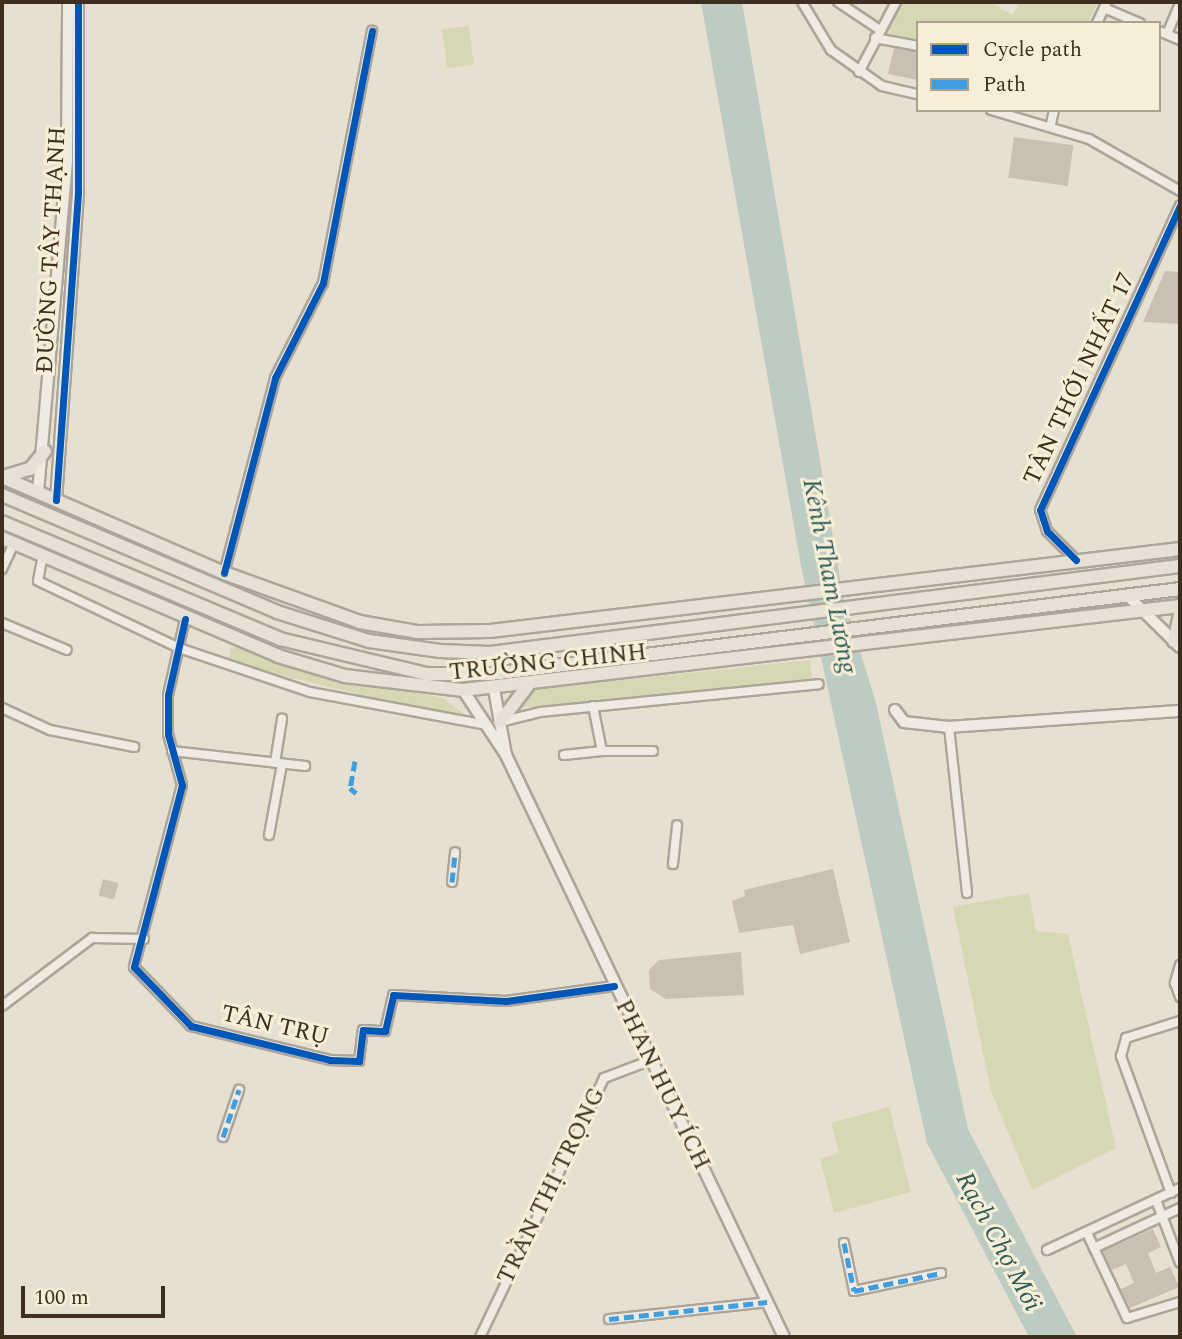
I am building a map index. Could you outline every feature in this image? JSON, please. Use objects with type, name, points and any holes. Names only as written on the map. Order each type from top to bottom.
[{"type":"main road","points":[[2,477],[30,469],[45,451]]},
{"type":"main road","name":"TRƯỜNG CHINH","points":[[2,477],[224,573],[360,622],[460,634],[675,611],[1076,560]]},
{"type":"main road","points":[[8,540],[20,529],[38,492]]},
{"type":"main road","name":"TRƯỜNG CHINH","points":[[2,495],[317,625],[369,640],[460,652],[490,653],[1180,566]]},
{"type":"main road","points":[[43,555],[56,500]]},
{"type":"main road","name":"TRƯỜNG CHINH","points":[[2,522],[280,639],[382,667],[461,675],[491,674],[888,623],[1128,596]]},
{"type":"main road","name":"TRƯỜNG CHINH","points":[[8,540],[186,619],[345,676],[463,690],[527,686],[889,639],[1144,611]]},
{"type":"main road","points":[[1076,560],[1180,549]]},
{"type":"main road","points":[[1128,596],[1180,589]]},
{"type":"main road","points":[[1144,611],[1180,606]]},
{"type":"main road","points":[[675,611],[678,628]]},
{"type":"main road","points":[[1177,644],[1180,614]]},
{"type":"main road","points":[[490,631],[494,689]]},
{"type":"main road","points":[[460,634],[463,690]]},
{"type":"main road","points":[[679,650],[681,668]]},
{"type":"main road","points":[[500,722],[527,686],[557,665]]},
{"type":"street","name":"ĐƯỜNG TÂY THẠNH","points":[[38,492],[45,451],[60,246],[73,158],[68,2]]},
{"type":"street","name":"ĐƯỜNG TÂY THẠNH","points":[[56,500],[72,247],[78,2]]},
{"type":"street","points":[[802,2],[831,50],[882,86],[916,94]]},
{"type":"street","points":[[838,2],[878,34],[916,45]]},
{"type":"street","points":[[859,72],[895,2]]},
{"type":"street","points":[[1180,4],[1163,32],[1180,40]]},
{"type":"street","points":[[1098,21],[1106,5],[1136,21]]},
{"type":"street","points":[[224,573],[275,378],[323,283],[372,31]]},
{"type":"street","points":[[1000,112],[1051,124],[1180,191]]},
{"type":"street","points":[[1051,124],[1054,112]]},
{"type":"street","name":"TÂN THỚI NHẤT 17","points":[[1076,560],[1047,531],[1040,510],[1180,206]]},
{"type":"street","points":[[60,246],[72,247]]},
{"type":"street","points":[[2,569],[8,540]]},
{"type":"street","name":"TRƯỜNG CHINH","points":[[43,555],[38,581],[179,648],[310,692],[461,725],[486,725]]},
{"type":"street","points":[[1128,596],[1177,644]]},
{"type":"street","points":[[2,1006],[92,938],[144,939],[182,785],[172,751],[168,695],[186,619]]},
{"type":"street","points":[[2,622],[67,650]]},
{"type":"street","name":"TRƯỜNG CHINH","points":[[500,722],[593,706],[820,684]]},
{"type":"street","points":[[494,689],[506,755]]},
{"type":"street","points":[[463,690],[506,755]]},
{"type":"street","points":[[593,706],[602,751]]},
{"type":"street","points":[[2,708],[50,730],[134,747]]},
{"type":"street","points":[[895,710],[904,722],[950,727],[1180,711]]},
{"type":"street","points":[[269,835],[282,719]]},
{"type":"street","points":[[950,727],[967,893]]},
{"type":"street","points":[[172,751],[305,766]]},
{"type":"street","points":[[565,755],[602,751],[653,751]]},
{"type":"street","name":"PHAN HUY ÍCH","points":[[506,755],[649,1061],[784,1337]]},
{"type":"street","points":[[673,864],[677,825]]},
{"type":"street","points":[[452,882],[455,852]]},
{"type":"street","name":"TÂN TRỤ","points":[[144,939],[137,974],[191,1026],[330,1060],[359,1061],[363,1030],[385,1031],[393,995],[506,1001],[614,986]]},
{"type":"street","points":[[1180,965],[1175,983],[1180,997]]},
{"type":"street","points":[[1171,1193],[1121,1056],[1126,1038],[1180,1021]]},
{"type":"street","name":"TRẦN THỊ TRỌNG","points":[[480,1337],[604,1077],[649,1061]]},
{"type":"street","points":[[223,1137],[239,1090]]},
{"type":"street","points":[[1047,1250],[1087,1234],[1180,1188]]},
{"type":"street","points":[[1156,1200],[1180,1263]]},
{"type":"street","points":[[1094,1248],[1180,1208]]},
{"type":"street","points":[[1087,1234],[1127,1318],[1180,1302]]},
{"type":"street","points":[[844,1243],[854,1291],[941,1273]]},
{"type":"street","points":[[609,1319],[767,1302]]},
{"type":"green space","points":[[901,2],[989,2],[1013,15],[1020,2],[1098,2],[1089,21],[916,21],[916,41],[881,35]]},
{"type":"green space","points":[[469,26],[474,65],[447,68],[442,29]]},
{"type":"green space","points":[[239,646],[341,679],[443,698],[476,723],[228,662],[231,647]]},
{"type":"green space","points":[[810,660],[812,680],[520,708],[518,701],[529,690]]},
{"type":"green space","points":[[1029,893],[1036,931],[1068,934],[1116,1148],[1032,1190],[991,1091],[953,907]]},
{"type":"green space","points":[[889,1107],[911,1192],[834,1213],[820,1159],[839,1153],[831,1123]]},
{"type":"water","name":"Kênh Tham Lương","points":[[701,2],[742,2],[843,596],[876,703],[968,1129],[1077,1337],[1029,1337],[927,1143],[801,566]]},
{"type":"building","points":[[894,48],[916,52],[916,80],[888,74]]},
{"type":"building","points":[[1014,137],[1073,145],[1068,186],[1008,178]]},
{"type":"building","points":[[1165,271],[1180,272],[1180,324],[1143,322]]},
{"type":"building","points":[[833,869],[850,942],[800,954],[793,925],[739,933],[732,901],[745,896],[744,890]]},
{"type":"building","points":[[103,879],[118,883],[114,900],[99,895]]},
{"type":"building","points":[[741,952],[744,995],[666,999],[650,989],[649,970],[659,960]]},
{"type":"building","points":[[1153,1229],[1161,1247],[1148,1253],[1156,1273],[1170,1267],[1179,1287],[1130,1308],[1121,1289],[1134,1283],[1126,1264],[1112,1270],[1103,1251]]},
{"type":"marked path","points":[[355,761],[350,788],[356,793]]},
{"type":"marked path","points":[[452,882],[455,852]]},
{"type":"marked path","points":[[223,1137],[239,1090]]},
{"type":"marked path","points":[[844,1243],[854,1291],[941,1273]]},
{"type":"marked path","points":[[609,1319],[767,1302]]},
{"type":"cycle path","points":[[56,500],[78,191],[78,2]]},
{"type":"cycle path","points":[[224,573],[275,378],[323,283],[372,31]]},
{"type":"cycle path","points":[[1076,560],[1047,531],[1040,510],[1180,206]]},
{"type":"cycle path","points":[[185,619],[168,695],[168,734],[182,785],[134,967],[191,1026],[330,1060],[359,1061],[363,1030],[385,1031],[393,995],[506,1001],[614,986]]},
{"type":"water label","name":"Rạch Chợ Mới","points":[[998,1242]]}]
